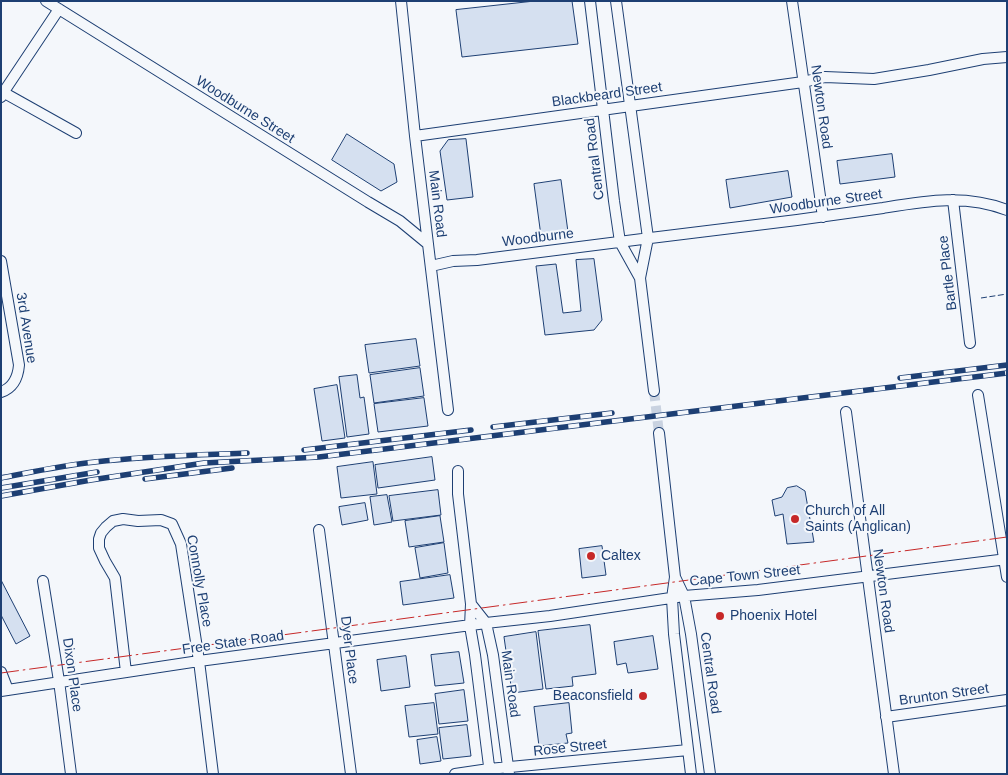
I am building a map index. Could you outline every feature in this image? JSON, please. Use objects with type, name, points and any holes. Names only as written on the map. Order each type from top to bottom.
[{"type":"street","name":"Woodburne Street","points":[[46,1],[400,221],[428,244]]},
{"type":"street","name":"Main Road","points":[[401,1],[415,136],[448,410]]},
{"type":"street","name":"Central Road","points":[[590,1],[620,242],[640,278]]},
{"type":"street","name":"Central Road","points":[[616,1],[648,238],[640,278],[654,392]]},
{"type":"street","name":"Newton Road","points":[[792,1],[823,217]]},
{"type":"street","points":[[59,9],[2,94],[76,133]]},
{"type":"street","name":"Blackbeard Street","points":[[415,136],[803,82],[825,77],[874,79],[983,59],[1007,57]]},
{"type":"street","name":"Woodburne Street","points":[[648,238],[823,217],[932,200],[972,201],[1007,210]]},
{"type":"street","name":"Bartle Place","points":[[953,200],[970,343]]},
{"type":"street","name":"Woodburne","points":[[431,266],[454,261],[477,260],[648,238]]},
{"type":"street","name":"3rd Avenue","points":[[1,261],[19,365],[14,383],[1,392]]},
{"type":"street","points":[[978,395],[1006,559],[1007,577]]},
{"type":"street","name":"Newton Road","points":[[846,412],[894,774]]},
{"type":"street","name":"Central Road","points":[[659,433],[675,577],[672,598],[674,634],[691,774]]},
{"type":"street","points":[[458,471],[458,494],[471,604],[470,626],[490,771]]},
{"type":"street","name":"Connolly Place","points":[[126,672],[115,578],[99,548],[99,539],[101,533],[113,521],[124,519],[138,521],[162,520],[172,524],[180,544],[199,661],[213,774]]},
{"type":"street","name":"Dyer Place","points":[[319,530],[351,774]]},
{"type":"street","name":"Cape Town Street","points":[[470,626],[684,596],[758,590],[1006,559]]},
{"type":"street","name":"Central Road","points":[[675,577],[684,596],[691,634],[710,774]]},
{"type":"street","name":"Dixon Place","points":[[43,581],[60,681],[72,774]]},
{"type":"street","name":"Main Road","points":[[471,604],[486,623],[493,655],[508,771]]},
{"type":"street","name":"Free State Road","points":[[5,690],[199,661],[470,626]]},
{"type":"street","points":[[1,672],[5,690]]},
{"type":"street","name":"Brunton Street","points":[[886,716],[1007,700]]},
{"type":"street","name":"Rose Street","points":[[455,774],[508,771],[688,750]]},
{"type":"building","points":[[535,1],[572,1],[578,44],[462,57],[456,10]]},
{"type":"building","points":[[347,134],[394,164],[397,182],[381,191],[332,160]]},
{"type":"building","points":[[466,139],[473,197],[447,200],[440,151],[448,140]]},
{"type":"building","points":[[892,154],[895,177],[840,184],[837,161]]},
{"type":"building","points":[[788,171],[792,197],[730,208],[726,180]]},
{"type":"building","points":[[561,180],[568,232],[541,236],[534,184]]},
{"type":"building","points":[[594,259],[602,320],[594,330],[545,335],[536,266],[556,264],[563,313],[581,311],[576,260]]},
{"type":"building","points":[[416,339],[420,366],[369,373],[365,345]]},
{"type":"building","points":[[420,368],[424,396],[374,403],[370,375]]},
{"type":"building","points":[[357,375],[360,398],[364,397],[369,434],[347,437],[339,377]]},
{"type":"building","points":[[337,385],[345,438],[322,441],[314,389]]},
{"type":"building","points":[[424,398],[428,426],[378,432],[374,404]]},
{"type":"building","points":[[432,457],[435,480],[378,488],[375,465]]},
{"type":"building","points":[[373,462],[377,494],[341,498],[337,467]]},
{"type":"building","points":[[797,486],[805,491],[814,542],[787,544],[783,514],[775,516],[772,500],[782,497],[787,488]]},
{"type":"building","points":[[438,490],[441,515],[393,521],[389,496]]},
{"type":"building","points":[[387,495],[392,522],[374,525],[370,497]]},
{"type":"building","points":[[365,503],[368,520],[342,525],[339,507]]},
{"type":"building","points":[[440,516],[444,542],[409,547],[405,521]]},
{"type":"building","points":[[444,543],[448,573],[420,578],[415,548]]},
{"type":"building","name":"Caltex","points":[[602,546],[606,575],[582,578],[579,549]]},
{"type":"building","points":[[450,575],[454,598],[403,605],[400,582]]},
{"type":"building","points":[[1,580],[30,636],[16,644],[1,615]]},
{"type":"building","points":[[590,625],[596,674],[572,677],[573,686],[546,689],[538,631]]},
{"type":"building","points":[[536,632],[543,689],[512,693],[504,637]]},
{"type":"building","points":[[653,636],[658,669],[628,673],[626,663],[617,665],[614,642]]},
{"type":"building","points":[[459,652],[464,683],[435,686],[431,655]]},
{"type":"building","points":[[406,656],[410,687],[381,691],[377,660]]},
{"type":"building","points":[[464,690],[468,721],[439,724],[435,694]]},
{"type":"building","points":[[434,703],[438,734],[409,737],[405,706]]},
{"type":"building","points":[[569,703],[572,733],[566,734],[568,743],[539,746],[534,707]]},
{"type":"building","points":[[467,725],[471,756],[443,759],[439,728]]},
{"type":"building","points":[[437,737],[441,761],[420,764],[417,740]]},
{"type":"tunnel","points":[[654,391],[659,433]]},
{"type":"railway","points":[[900,378],[1007,365]]},
{"type":"railway","points":[[1,496],[204,463],[319,457],[1007,373]]},
{"type":"railway","points":[[493,427],[612,413]]},
{"type":"railway","points":[[304,450],[471,430]]},
{"type":"railway","points":[[1,478],[83,463],[171,456],[247,453]]},
{"type":"railway","points":[[145,479],[232,468]]},
{"type":"railway","points":[[1,488],[97,472]]},
{"type":"fence","points":[[981,298],[1007,294]]},
{"type":"power","points":[[1,673],[1007,537]]},
{"type":"place","name":"Church of All Saints (Anglican)","points":[[795,519]]},
{"type":"place","name":"Caltex","points":[[591,556]]},
{"type":"place","name":"Phoenix Hotel","points":[[720,616]]},
{"type":"place","name":"Beaconsfield","points":[[643,696]]}]
